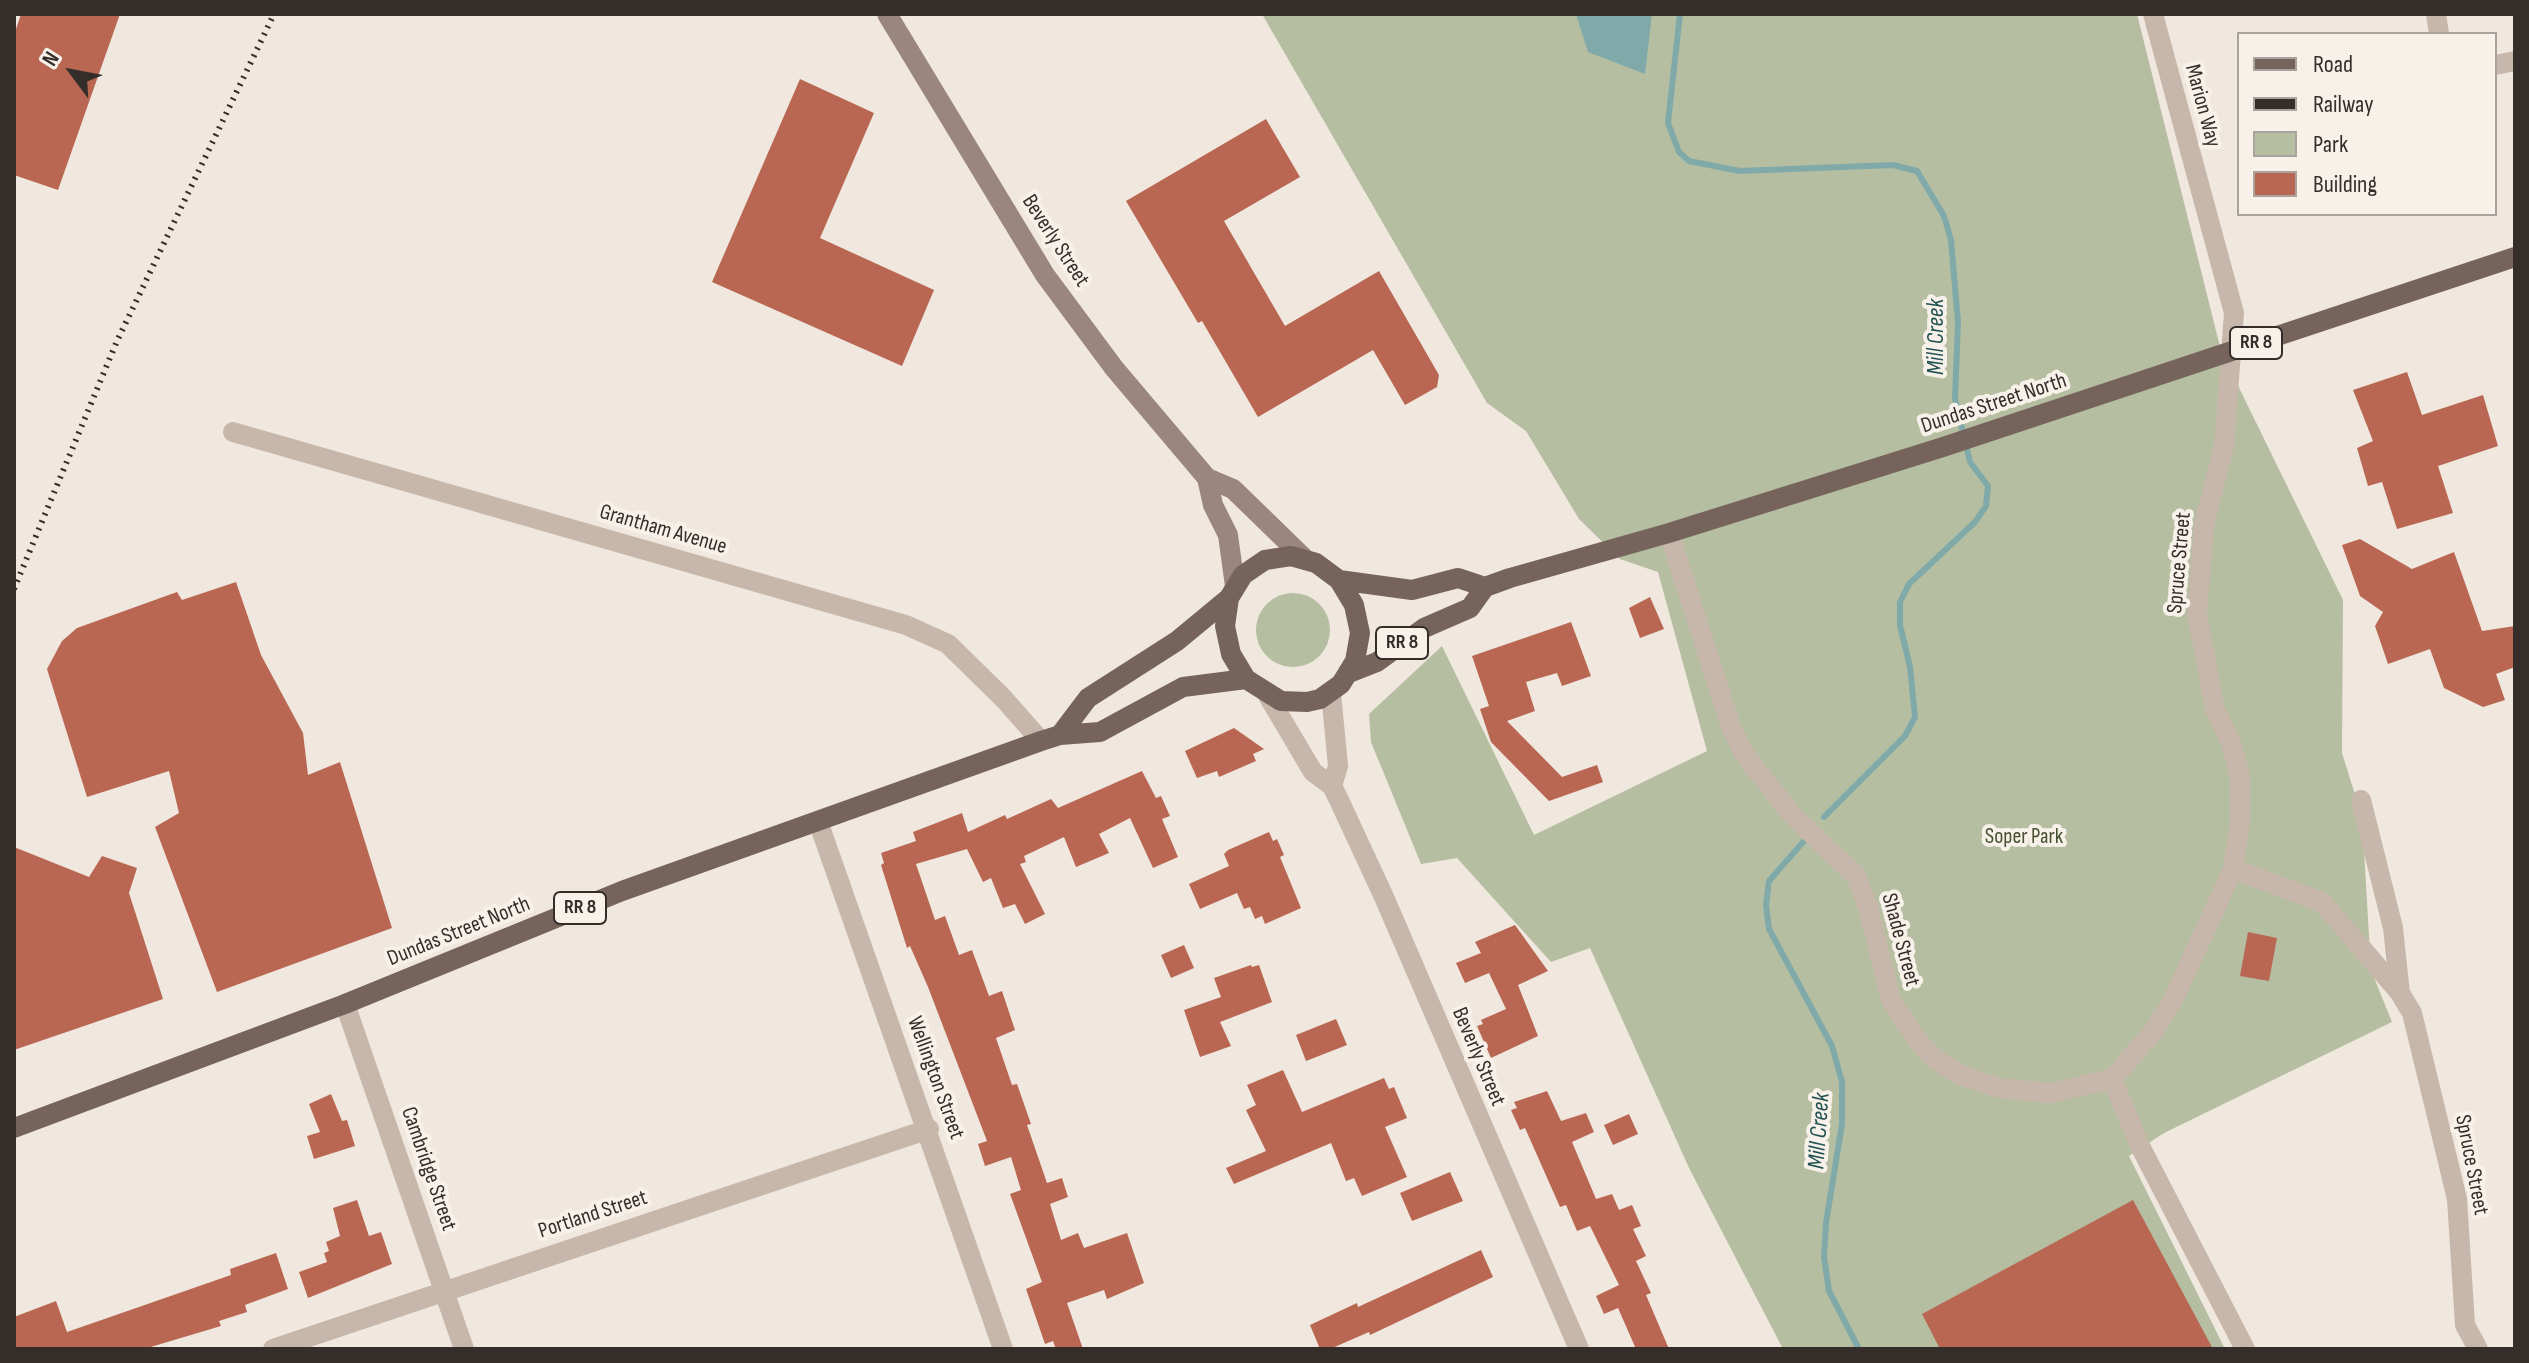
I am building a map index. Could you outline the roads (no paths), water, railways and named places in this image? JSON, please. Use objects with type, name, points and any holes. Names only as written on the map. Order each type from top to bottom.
[{"type":"main road","name":"Beverly Street","points":[[887,14],[1045,275],[1114,368],[1207,478],[1233,489],[1304,558]]},
{"type":"main road","name":"Dundas Street North","points":[[1339,580],[1412,590],[1458,578],[1485,587],[1943,447],[2515,257]]},
{"type":"main road","name":"Beverly Street","points":[[1207,478],[1213,505],[1228,535],[1232,592]]},
{"type":"main road","points":[[1050,738],[1088,698],[1177,641],[1232,592],[1253,566],[1277,557],[1304,558],[1339,580],[1358,619],[1359,648],[1349,673],[1331,693],[1320,699],[1294,703],[1268,696],[1246,679],[1226,640],[1226,611],[1232,592]]},
{"type":"main road","name":"Dundas Street North","points":[[1349,673],[1377,662],[1424,628],[1470,608],[1485,587]]},
{"type":"main road","name":"Dundas Street North","points":[[14,1128],[345,1004],[622,891],[819,824],[1050,738],[1100,732],[1183,687],[1246,679]]},
{"type":"street","name":"Marion Way","points":[[2153,14],[2234,313],[2230,351]]},
{"type":"street","name":"Spruce Street","points":[[2112,1079],[2153,1032],[2173,1000],[2233,869],[2240,824],[2240,776],[2231,743],[2215,709],[2197,614],[2204,525],[2224,446],[2230,351]]},
{"type":"street","name":"Grantham Avenue","points":[[233,432],[906,625],[948,644],[1004,699],[1050,738]]},
{"type":"street","name":"Shade Street","points":[[1669,533],[1731,727],[1744,754],[1794,817],[1856,876],[1868,907],[1891,1000],[1918,1041],[1935,1059],[1960,1075],[1999,1088],[2050,1093],[2112,1079]]},
{"type":"street","points":[[1331,693],[1338,766],[1332,786]]},
{"type":"street","name":"Beverly Street","points":[[1268,696],[1313,772],[1332,786],[1381,889],[1579,1349]]},
{"type":"street","name":"Spruce Street","points":[[2361,800],[2393,928],[2400,993]]},
{"type":"street","name":"Wellington Street","points":[[819,824],[929,1129],[1003,1349]]},
{"type":"street","name":"Spruce Street","points":[[2233,869],[2322,902],[2400,993],[2412,1013],[2457,1199],[2465,1325],[2478,1349]]},
{"type":"street","name":"Cambridge Street","points":[[345,1004],[464,1349]]},
{"type":"street","points":[[2112,1079],[2139,1144],[2245,1349]]},
{"type":"street","name":"Portland Street","points":[[273,1349],[929,1129]]},
{"type":"water","points":[[1576,14],[1652,14],[1645,74],[1588,52]]},
{"type":"waterway","name":"Mill Creek","points":[[1680,14],[1668,123],[1679,152],[1689,161],[1740,171],[1893,165],[1917,171],[1944,216],[1951,240],[1958,322],[1955,399],[1970,462],[1988,486],[1986,506],[1975,522],[1909,584],[1900,602],[1900,625],[1910,667],[1915,717],[1905,736],[1824,817]]},
{"type":"waterway","name":"Mill Creek","points":[[1804,841],[1769,881],[1766,905],[1769,929],[1832,1046],[1842,1082],[1842,1124],[1826,1223],[1824,1257],[1829,1291],[1859,1349]]},
{"type":"railway","points":[[14,589],[117,341],[274,14]]},
{"type":"park label","name":"Soper Park","points":[[2024,837]]}]
